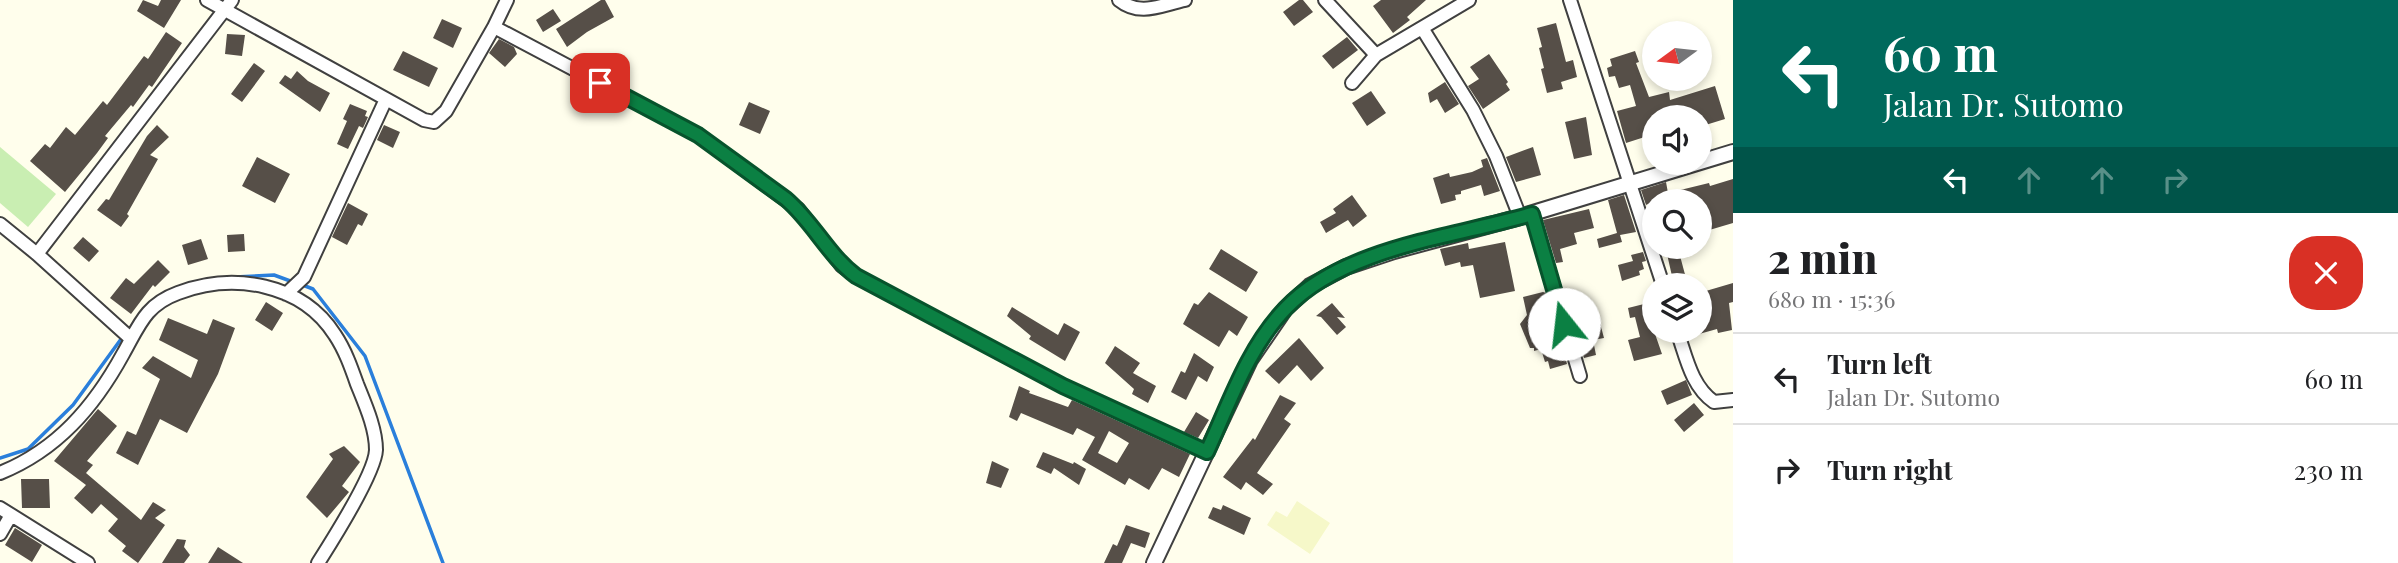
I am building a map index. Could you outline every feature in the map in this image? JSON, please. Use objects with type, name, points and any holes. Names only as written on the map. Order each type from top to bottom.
[{"type":"street","points":[[207,0],[228,6],[386,99],[424,120],[434,122],[440,119],[507,0]]},
{"type":"street","points":[[1119,0],[1132,9],[1141,10],[1185,0]]},
{"type":"street","points":[[1325,0],[1376,55]]},
{"type":"street","points":[[1352,83],[1376,55],[1469,0]]},
{"type":"street","points":[[1570,0],[1658,273]]},
{"type":"street","points":[[37,254],[228,6]]},
{"type":"street","points":[[494,27],[698,135],[797,209],[842,266],[856,276],[1063,386],[1207,452]]},
{"type":"street","points":[[1422,28],[1473,110],[1526,216],[1580,376]]},
{"type":"street","points":[[290,291],[304,277],[386,99]]},
{"type":"street","points":[[1154,563],[1250,360],[1285,309],[1310,286],[1346,267],[1394,251],[1526,216],[1733,152]]},
{"type":"street","points":[[0,224],[128,335]]},
{"type":"street","points":[[0,473],[49,448],[79,419],[124,352],[128,335],[157,304],[178,293],[218,283],[242,281],[290,291],[314,311],[335,335],[365,405],[374,438],[373,464],[318,563]]},
{"type":"street","points":[[1682,343],[1698,387],[1714,402],[1727,401]]},
{"type":"street","points":[[0,534],[5,512],[80,561]]},
{"type":"green space","points":[[0,147],[56,194],[28,227],[0,203]]},
{"type":"green space","points":[[1297,501],[1330,523],[1310,554],[1267,525],[1276,511],[1287,517]]},
{"type":"building","points":[[143,0],[158,6],[161,0],[181,0],[164,28],[137,11]]},
{"type":"building","points":[[605,0],[614,17],[567,47],[556,29]]},
{"type":"building","points":[[1303,0],[1313,12],[1294,26],[1283,12]]},
{"type":"building","points":[[1381,0],[1426,0],[1407,17],[1410,20],[1393,33],[1373,6]]},
{"type":"building","points":[[553,9],[561,21],[543,32],[536,20]]},
{"type":"building","points":[[442,19],[462,28],[453,48],[433,38]]},
{"type":"building","points":[[1556,23],[1566,62],[1573,60],[1577,77],[1561,82],[1563,89],[1547,93],[1541,69],[1544,68],[1539,48],[1542,47],[1537,28]]},
{"type":"building","points":[[166,32],[182,43],[152,87],[149,85],[133,107],[131,105],[105,136],[108,138],[65,192],[30,161],[45,144],[50,148],[66,127],[75,135],[103,101],[107,105],[144,56],[148,59]]},
{"type":"building","points":[[227,34],[245,35],[242,56],[225,54]]},
{"type":"building","points":[[1347,37],[1358,50],[1333,69],[1322,56]]},
{"type":"building","points":[[499,39],[514,47],[517,54],[505,67],[489,53]]},
{"type":"building","points":[[403,51],[438,68],[429,87],[393,70]]},
{"type":"building","points":[[1635,51],[1642,79],[1642,91],[1647,91],[1649,97],[1669,92],[1670,100],[1699,91],[1712,91],[1715,86],[1725,119],[1712,123],[1712,105],[1642,105],[1642,138],[1626,143],[1617,111],[1636,106],[1630,85],[1619,88],[1615,76],[1609,77],[1607,68],[1612,66],[1610,59]]},
{"type":"building","points":[[1489,54],[1508,82],[1506,84],[1510,90],[1483,109],[1468,86],[1479,79],[1470,67]]},
{"type":"building","points":[[254,63],[265,71],[242,102],[231,94]]},
{"type":"building","points":[[297,71],[308,81],[330,93],[320,112],[279,83],[285,75],[291,79]]},
{"type":"building","points":[[1445,82],[1459,104],[1445,113],[1437,99],[1430,103],[1428,93]]},
{"type":"building","points":[[1371,91],[1386,113],[1367,126],[1352,103]]},
{"type":"building","points":[[749,102],[770,111],[760,134],[739,125]]},
{"type":"building","points":[[350,104],[367,111],[365,116],[368,117],[363,128],[359,126],[348,149],[337,144],[347,121],[343,119]]},
{"type":"building","points":[[1586,117],[1592,155],[1574,159],[1565,122]]},
{"type":"building","points":[[157,125],[169,137],[150,155],[158,159],[121,227],[97,210],[106,199],[109,200],[147,136]]},
{"type":"building","points":[[384,125],[400,132],[393,148],[377,140]]},
{"type":"building","points":[[1533,147],[1541,175],[1516,182],[1506,157]]},
{"type":"building","points":[[257,157],[290,174],[275,203],[242,186]]},
{"type":"building","points":[[1487,158],[1500,191],[1484,196],[1481,185],[1461,191],[1461,194],[1455,195],[1456,200],[1441,204],[1433,178],[1449,173],[1450,177],[1472,172],[1483,167],[1481,160]]},
{"type":"building","points":[[1733,179],[1733,223],[1712,229],[1712,189],[1684,189],[1709,183],[1710,186]]},
{"type":"building","points":[[1666,182],[1667,189],[1644,189]]},
{"type":"building","points":[[1352,195],[1367,216],[1353,227],[1348,220],[1326,233],[1320,222],[1336,213],[1333,209]]},
{"type":"building","points":[[1624,195],[1636,232],[1620,235],[1622,242],[1599,248],[1597,239],[1617,233],[1608,200]]},
{"type":"building","points":[[348,203],[368,214],[362,226],[358,224],[347,245],[332,237]]},
{"type":"building","points":[[1589,209],[1594,228],[1574,233],[1577,244],[1560,249],[1563,262],[1556,263],[1543,220]]},
{"type":"building","points":[[244,234],[245,251],[228,252],[227,235]]},
{"type":"building","points":[[83,237],[99,251],[89,262],[73,248]]},
{"type":"building","points":[[201,239],[208,259],[188,265],[182,245]]},
{"type":"building","points":[[1505,242],[1515,291],[1480,298],[1473,265],[1461,267],[1460,262],[1445,266],[1440,249],[1468,243],[1469,249]]},
{"type":"building","points":[[1221,249],[1258,272],[1246,292],[1209,269]]},
{"type":"building","points":[[1642,252],[1642,259],[1646,261],[1642,262],[1644,269],[1639,271],[1640,275],[1622,281],[1618,265],[1633,261],[1631,255]]},
{"type":"building","points":[[1668,259],[1681,259],[1685,273],[1671,273]]},
{"type":"building","points":[[158,260],[170,272],[155,287],[153,285],[131,314],[110,298],[126,278],[134,284]]},
{"type":"building","points":[[1733,283],[1733,302],[1729,303],[1732,330],[1718,333],[1717,329],[1712,330],[1712,289]]},
{"type":"building","points":[[1209,292],[1248,317],[1237,336],[1229,330],[1219,347],[1183,324],[1194,303],[1198,305]]},
{"type":"building","points":[[1546,293],[1567,364],[1550,369],[1541,349],[1534,351],[1534,348],[1530,348],[1520,324],[1527,315],[1523,297]]},
{"type":"building","points":[[266,302],[283,313],[272,331],[255,320]]},
{"type":"building","points":[[1332,303],[1345,318],[1337,317],[1346,327],[1337,335],[1321,317],[1316,316]]},
{"type":"building","points":[[1642,304],[1642,343],[1658,343],[1662,354],[1634,361],[1628,340],[1640,337],[1635,317],[1630,318],[1628,308]]},
{"type":"building","points":[[1012,307],[1058,335],[1064,323],[1080,332],[1065,361],[1029,339],[1031,336],[1007,316]]},
{"type":"building","points":[[168,318],[207,334],[213,319],[235,328],[218,374],[187,433],[160,419],[138,465],[116,453],[127,431],[136,435],[160,379],[142,368],[153,356],[191,378],[198,360],[159,340]]},
{"type":"building","points":[[1600,323],[1604,338],[1593,340],[1596,355],[1584,358],[1575,329]]},
{"type":"building","points":[[1299,338],[1324,368],[1311,381],[1297,365],[1279,384],[1265,371]]},
{"type":"building","points":[[1115,346],[1140,363],[1133,373],[1156,386],[1148,403],[1132,394],[1134,389],[1105,363]]},
{"type":"building","points":[[1194,353],[1214,367],[1207,382],[1198,376],[1186,400],[1171,392],[1181,371],[1185,373]]},
{"type":"building","points":[[1686,380],[1692,395],[1667,405],[1661,391]]},
{"type":"building","points":[[1019,386],[1030,391],[1029,393],[1068,407],[1072,400],[1190,454],[1179,477],[1162,468],[1149,490],[1129,478],[1125,485],[1082,460],[1095,437],[1077,428],[1073,435],[1021,413],[1017,421],[1009,417]],"holes":[[[1109,431],[1129,443],[1117,463],[1098,453]]]},
{"type":"building","points":[[1280,395],[1296,403],[1284,419],[1291,424],[1257,473],[1273,484],[1263,495],[1246,482],[1241,490],[1223,477],[1253,438],[1255,440]]},
{"type":"building","points":[[1694,403],[1704,415],[1684,432],[1674,420]]},
{"type":"building","points":[[98,409],[117,426],[87,461],[93,465],[86,473],[141,520],[153,502],[166,510],[155,518],[165,525],[138,563],[122,551],[126,546],[108,531],[118,519],[101,504],[92,514],[74,498],[86,485],[54,461]]},
{"type":"building","points":[[1196,412],[1209,420],[1198,438],[1184,432]]},
{"type":"building","points":[[344,446],[360,462],[342,486],[349,492],[327,518],[306,497],[333,459],[329,454]]},
{"type":"building","points":[[1043,452],[1086,469],[1079,485],[1054,468],[1051,474],[1036,467]]},
{"type":"building","points":[[992,461],[1009,469],[1001,488],[986,483]]},
{"type":"building","points":[[21,479],[49,479],[50,508],[22,508]]},
{"type":"building","points":[[1223,505],[1251,518],[1244,535],[1208,518],[1213,507],[1221,510]]},
{"type":"building","points":[[1126,525],[1150,533],[1145,548],[1131,543],[1122,563],[1104,563],[1113,544],[1117,546]]},
{"type":"building","points":[[15,528],[42,545],[32,562],[5,545]]},
{"type":"building","points":[[177,539],[186,540],[184,547],[190,555],[184,563],[162,563]]},
{"type":"building","points":[[218,547],[243,563],[208,563]]},
{"type":"waterway","points":[[235,277],[274,275],[293,282]]},
{"type":"waterway","points":[[300,284],[313,289],[365,356],[443,563]]},
{"type":"waterway","points":[[0,458],[28,449],[73,405],[124,335]]},
{"type":"route","points":[[600,83],[698,135],[786,199],[819,235],[842,266],[856,276],[896,300],[1063,386],[1207,452],[1250,360],[1266,334],[1285,309],[1310,286],[1346,267],[1394,251],[1532,214],[1564,324]]}]
